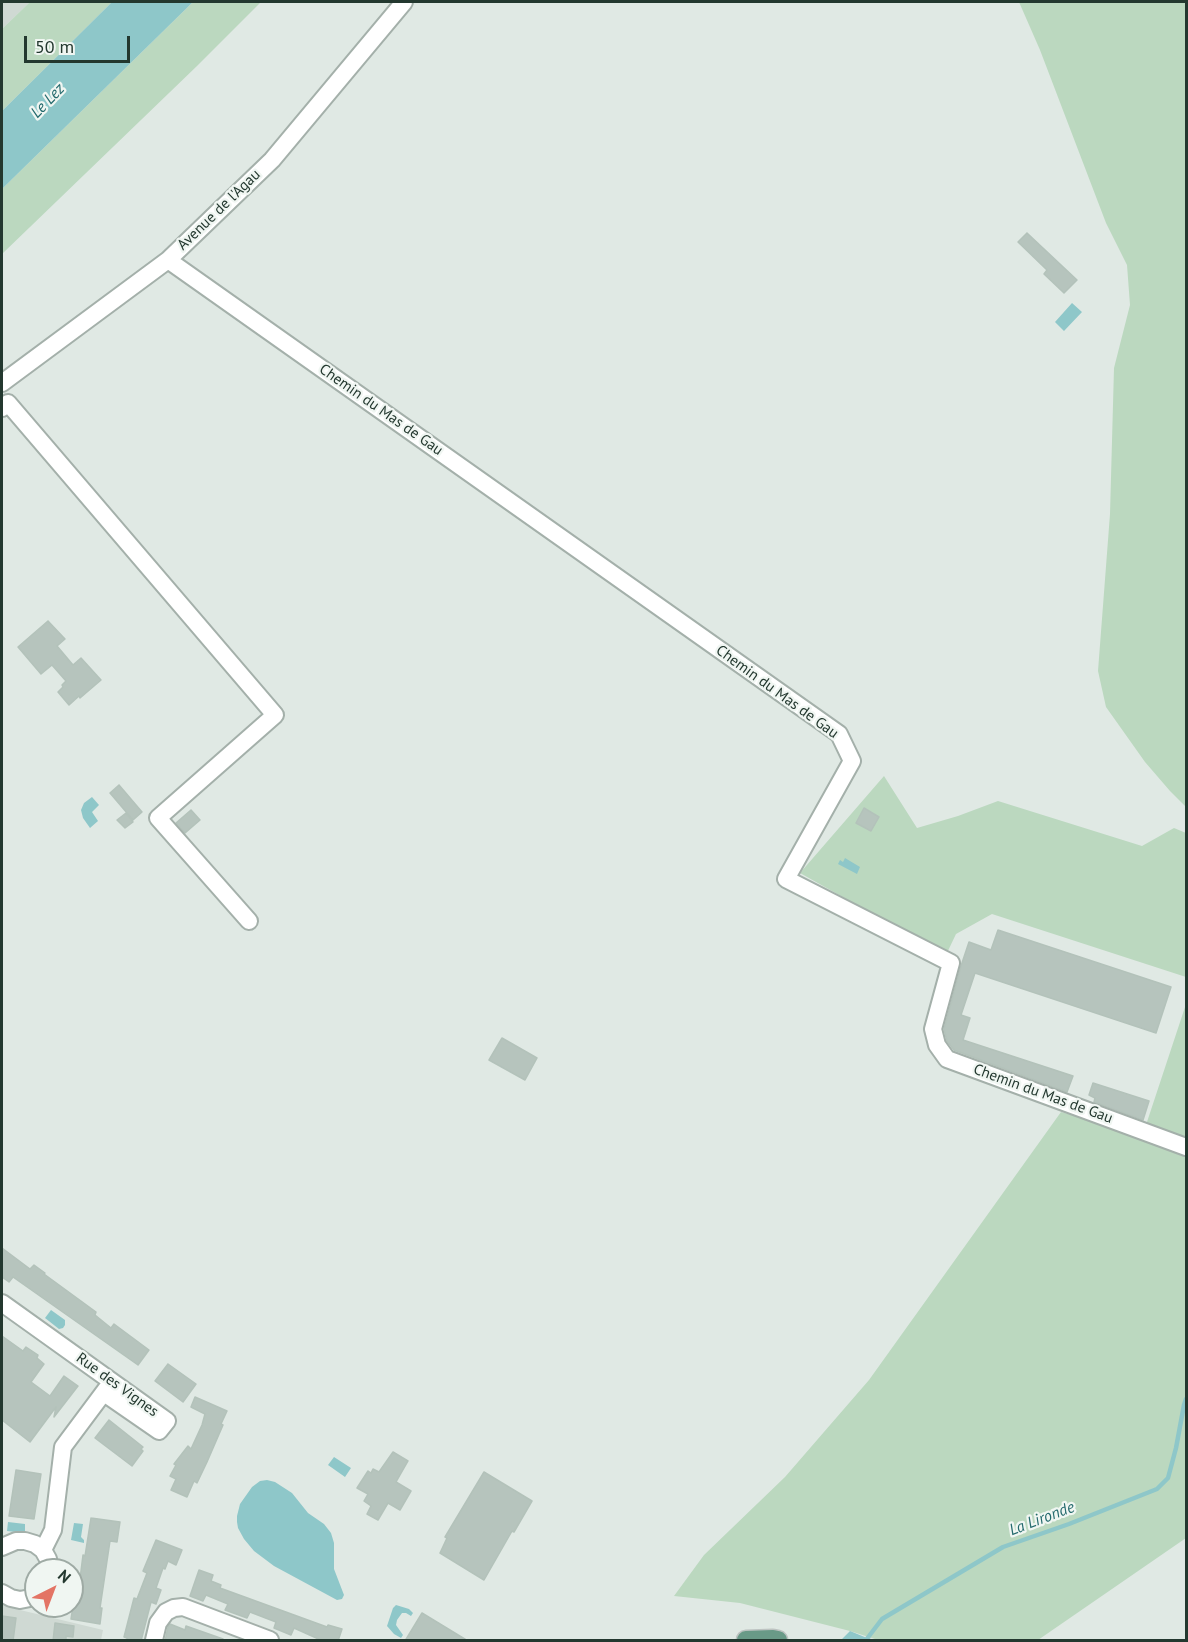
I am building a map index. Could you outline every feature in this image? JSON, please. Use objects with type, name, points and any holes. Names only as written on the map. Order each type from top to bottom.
[{"type":"main road","points":[[746,1641],[773,1639],[778,1641]]},
{"type":"street","name":"Avenue de l'Agau","points":[[2,383],[168,260],[272,160],[404,2]]},
{"type":"street","name":"Chemin du Mas de Gau","points":[[168,260],[839,734],[852,761],[786,879],[951,963],[933,1029],[937,1045],[947,1059],[1186,1147]]},
{"type":"street","points":[[2,408],[8,403],[275,715],[158,818],[249,921]]},
{"type":"street","name":"Rue des Vignes","points":[[2,1303],[108,1387],[63,1447],[53,1530],[43,1550]]},
{"type":"street","points":[[2,1547],[16,1541],[25,1541],[43,1550],[47,1558]]},
{"type":"street","points":[[2,1593],[11,1598],[24,1599]]},
{"type":"street","points":[[154,1641],[159,1623],[166,1612],[183,1607],[270,1641]]},
{"type":"shaded area","points":[[2,2],[30,2],[2,29]]},
{"type":"shaded area","points":[[2,1604],[24,1611],[24,1618],[53,1618],[103,1630],[101,1640],[2,1640]]},
{"type":"green space","points":[[30,2],[112,2],[2,111],[2,29]]},
{"type":"green space","points":[[193,2],[261,2],[2,254],[2,189]]},
{"type":"green space","points":[[1019,2],[1186,2],[1186,807],[1145,762],[1106,707],[1098,671],[1110,514],[1114,368],[1130,305],[1127,265],[1106,223],[1040,50]]},
{"type":"green space","points":[[884,776],[917,828],[998,801],[1142,846],[1174,828],[1186,833],[1186,977],[992,914],[956,934],[946,955],[800,873]]},
{"type":"green space","points":[[1186,1004],[1186,1139],[1145,1128]]},
{"type":"green space","points":[[1061,1112],[1186,1147],[1186,1538],[1038,1640],[878,1640],[740,1603],[674,1596],[704,1555],[785,1477],[869,1380]]},
{"type":"water","name":"Le Lez","points":[[112,2],[193,2],[2,189],[2,111]]},
{"type":"water","points":[[1072,303],[1082,312],[1064,331],[1055,322]]},
{"type":"water","points":[[92,797],[99,805],[92,812],[98,821],[90,828],[81,810],[84,803]]},
{"type":"water","points":[[845,858],[860,867],[857,874],[838,864]]},
{"type":"water","points":[[51,1310],[65,1320],[63,1328],[59,1329],[45,1318]]},
{"type":"water","points":[[334,1457],[351,1468],[345,1477],[328,1465]]},
{"type":"water","points":[[260,1481],[275,1482],[292,1493],[308,1513],[324,1524],[331,1533],[334,1543],[334,1569],[344,1595],[342,1599],[337,1600],[274,1566],[254,1551],[244,1539],[237,1522],[240,1504],[252,1487]]},
{"type":"water","points":[[8,1522],[25,1524],[25,1533],[7,1531]]},
{"type":"water","points":[[74,1523],[83,1524],[81,1537],[84,1543],[71,1540]]},
{"type":"water","points":[[396,1605],[409,1609],[413,1613],[411,1616],[402,1613],[397,1620],[396,1625],[403,1635],[401,1638],[387,1626]]},
{"type":"water","points":[[850,1631],[867,1638],[876,1640],[841,1640]]},
{"type":"building","points":[[1027,233],[1077,280],[1064,293],[1044,274],[1047,270],[1018,242]]},
{"type":"building","points":[[48,621],[65,639],[57,646],[73,665],[81,658],[101,680],[69,705],[58,692],[66,681],[52,665],[41,674],[18,647]]},
{"type":"building","points":[[119,785],[142,812],[133,820],[110,793]]},
{"type":"building","points":[[864,808],[879,817],[871,831],[856,823]]},
{"type":"building","points":[[191,810],[200,820],[185,833],[176,823]]},
{"type":"building","points":[[126,813],[133,822],[125,828],[117,820]]},
{"type":"building","points":[[998,930],[1171,987],[1156,1033],[975,973],[961,1015],[970,1018],[963,1040],[1073,1076],[1067,1092],[954,1050],[947,1041],[944,1029],[969,942],[991,950]]},
{"type":"building","points":[[502,1038],[537,1058],[525,1080],[489,1060]]},
{"type":"building","points":[[1093,1083],[1149,1101],[1143,1120],[1094,1102],[1095,1098],[1089,1095]]},
{"type":"building","points":[[2,1248],[30,1269],[34,1265],[96,1312],[95,1315],[111,1328],[114,1324],[149,1350],[138,1365],[13,1277],[9,1282],[2,1277]]},
{"type":"building","points":[[2,1336],[23,1351],[26,1347],[38,1355],[37,1358],[44,1364],[31,1382],[50,1396],[64,1376],[78,1386],[54,1417],[56,1407],[30,1442],[2,1420]]},
{"type":"building","points":[[168,1364],[196,1384],[183,1402],[155,1381]]},
{"type":"building","points":[[195,1397],[227,1411],[207,1462],[197,1483],[194,1481],[187,1497],[171,1490],[176,1479],[170,1476],[176,1465],[174,1464],[188,1446],[191,1449],[202,1425],[205,1414],[191,1407]]},
{"type":"building","points":[[109,1420],[143,1447],[141,1449],[143,1451],[132,1466],[95,1438]]},
{"type":"building","points":[[393,1452],[408,1461],[396,1482],[411,1491],[400,1510],[388,1503],[378,1520],[367,1514],[371,1506],[364,1501],[368,1494],[357,1488],[368,1471],[371,1473],[373,1469],[379,1472]]},
{"type":"building","points":[[16,1470],[41,1474],[34,1519],[9,1516]]},
{"type":"building","points":[[484,1472],[532,1501],[484,1580],[440,1553],[447,1538],[445,1537]]},
{"type":"building","points":[[91,1518],[120,1522],[117,1542],[110,1541],[100,1608],[102,1608],[100,1624],[71,1619],[84,1618],[83,1558],[83,1555],[85,1556]]},
{"type":"building","points":[[156,1540],[182,1550],[176,1565],[168,1561],[165,1569],[163,1568],[156,1588],[161,1590],[156,1604],[151,1602],[141,1641],[127,1641],[124,1637],[134,1598],[137,1599],[147,1573],[143,1571]]},
{"type":"building","points":[[199,1570],[213,1575],[211,1581],[221,1585],[220,1588],[327,1627],[328,1625],[342,1629],[338,1641],[323,1641],[294,1628],[291,1635],[274,1628],[276,1622],[250,1612],[247,1618],[225,1610],[228,1604],[206,1595],[203,1601],[190,1596]]},
{"type":"building","points":[[422,1613],[468,1641],[405,1641]]},
{"type":"building","points":[[2,1616],[16,1618],[13,1641],[2,1641]]},
{"type":"building","points":[[55,1623],[74,1626],[73,1637],[66,1636],[66,1641],[53,1641]]},
{"type":"building","points":[[170,1624],[185,1630],[186,1626],[223,1639],[223,1641],[165,1641]]},
{"type":"waterway","name":"La Lironde","points":[[866,1640],[882,1619],[1003,1547],[1157,1489],[1168,1478],[1186,1399]]}]
